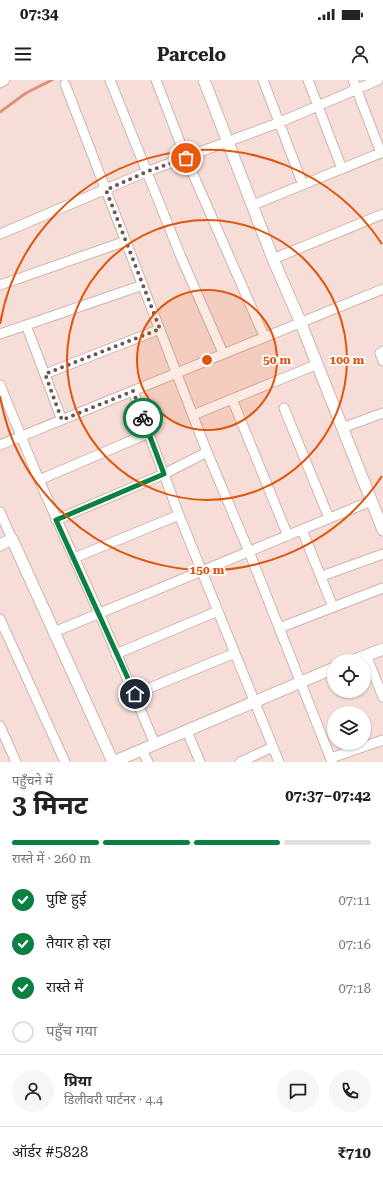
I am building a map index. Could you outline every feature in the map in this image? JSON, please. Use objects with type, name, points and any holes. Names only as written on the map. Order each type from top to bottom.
[{"type":"street","points":[[0,83],[4,80]]},
{"type":"street","points":[[156,80],[186,158],[264,336]]},
{"type":"street","points":[[204,80],[229,141],[273,258],[318,364],[383,530]]},
{"type":"street","points":[[263,80],[278,123],[303,185]]},
{"type":"street","points":[[308,80],[342,169]]},
{"type":"street","points":[[253,205],[382,152],[353,80]]},
{"type":"street","points":[[0,234],[146,172],[278,123],[378,80]]},
{"type":"street","points":[[114,81],[146,172],[223,353]]},
{"type":"street","points":[[65,84],[207,452],[280,628],[332,760],[383,740]]},
{"type":"street","points":[[273,258],[383,214]]},
{"type":"street","points":[[0,284],[126,241]]},
{"type":"street","points":[[0,334],[143,285]]},
{"type":"street","points":[[0,445],[300,321],[383,289]]},
{"type":"street","points":[[26,325],[62,420]]},
{"type":"street","points":[[45,374],[160,329]]},
{"type":"street","points":[[383,351],[380,353],[383,361]]},
{"type":"street","points":[[193,414],[318,364]]},
{"type":"street","points":[[0,385],[56,520],[100,613],[155,744]]},
{"type":"street","points":[[133,391],[179,515],[279,762]]},
{"type":"street","points":[[232,399],[288,536]]},
{"type":"street","points":[[284,408],[329,518]]},
{"type":"street","points":[[342,428],[383,413]]},
{"type":"street","points":[[39,480],[149,433]]},
{"type":"street","points":[[56,520],[164,474],[207,452]]},
{"type":"street","points":[[54,632],[371,501]]},
{"type":"street","points":[[0,512],[113,762],[327,671]]},
{"type":"street","points":[[74,558],[179,515]]},
{"type":"street","points":[[302,530],[322,576],[333,607]]},
{"type":"street","points":[[0,545],[12,539]]},
{"type":"street","points":[[322,576],[383,554]]},
{"type":"street","points":[[280,628],[383,588]]},
{"type":"street","points":[[116,654],[218,611]]},
{"type":"street","points":[[0,619],[64,762]]},
{"type":"street","points":[[369,654],[383,650]]},
{"type":"street","points":[[135,694],[235,653]]},
{"type":"street","points":[[371,667],[383,697]]},
{"type":"street","points":[[0,726],[16,762]]},
{"type":"street","points":[[187,731],[200,762]]},
{"type":"street","points":[[240,762],[273,747]]},
{"type":"street","points":[[142,750],[148,762]]},
{"type":"waterway","points":[[0,112],[26,93],[52,80]]},
{"type":"way so far","points":[[143,418],[133,391],[62,420],[45,374],[160,329],[106,190],[146,172],[186,158]]},
{"type":"route","points":[[135,694],[116,654],[100,613],[56,520],[164,474],[143,418]]}]
